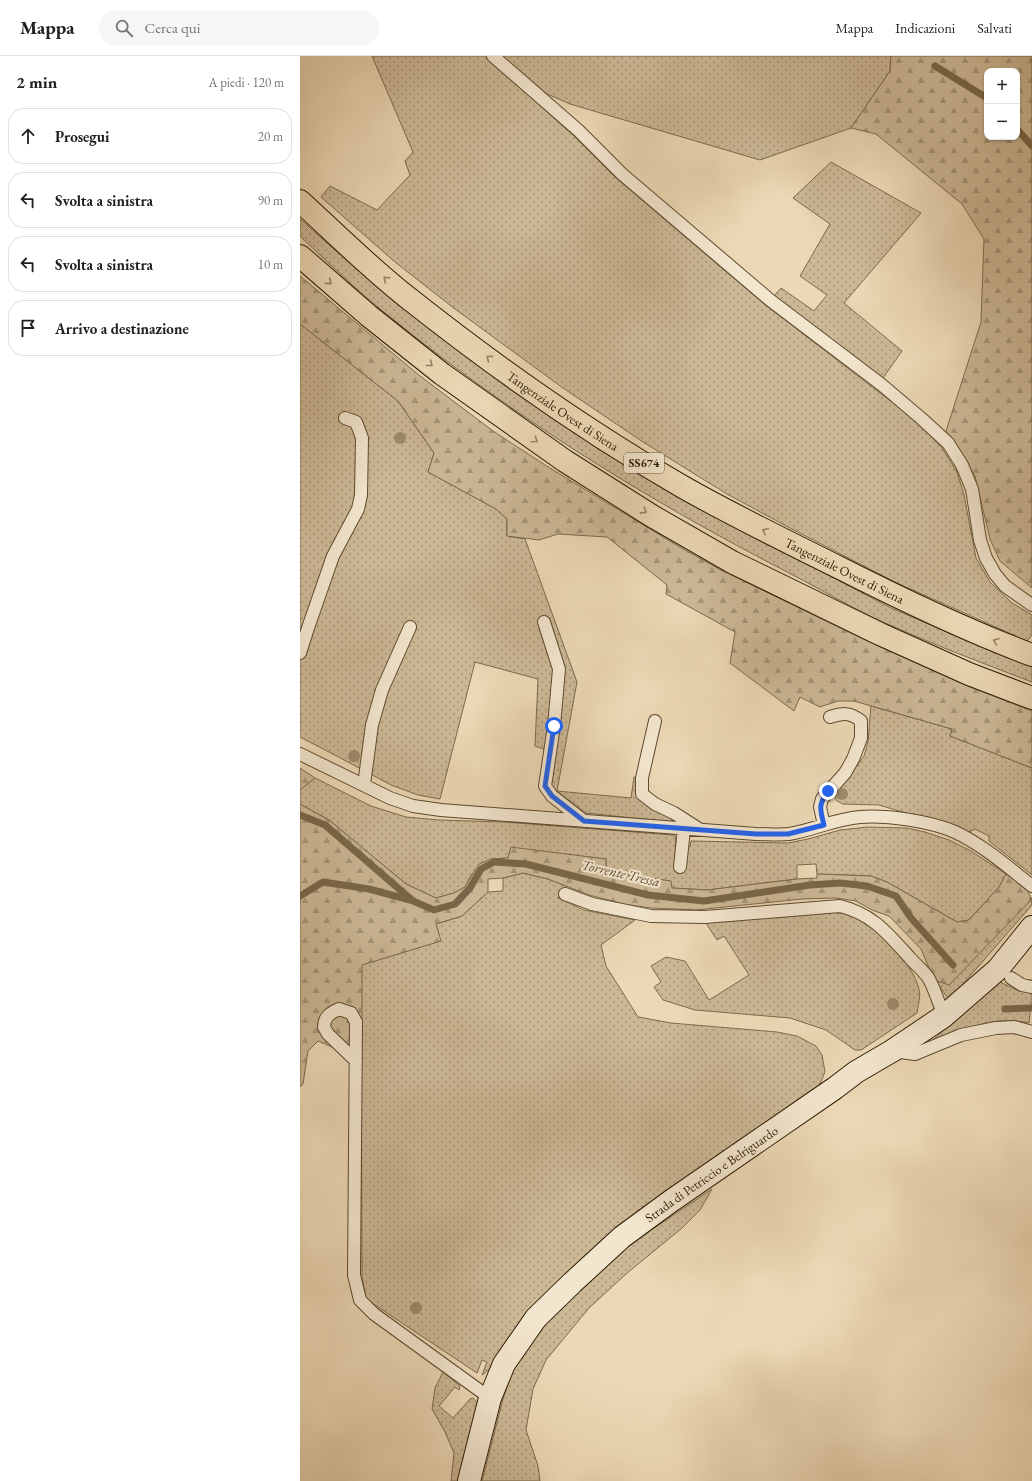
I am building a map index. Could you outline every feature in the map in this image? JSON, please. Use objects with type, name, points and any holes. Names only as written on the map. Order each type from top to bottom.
[{"type":"highway","name":"Tangenziale Ovest di Siena","points":[[300,201],[405,296],[548,402],[632,456],[752,525],[905,601],[993,641],[1032,656]]},
{"type":"highway","points":[[300,256],[369,316],[442,374],[565,461],[652,516],[732,562],[880,634],[969,674],[1032,698]]},
{"type":"street","name":"Strada di Petriccio e Belriguardo","points":[[469,1481],[490,1398],[504,1364],[517,1343],[536,1318],[622,1237],[856,1072],[892,1051],[944,1016],[998,969],[1032,927]]},
{"type":"lane","points":[[493,56],[578,130],[622,174],[770,300],[882,385],[948,443],[962,465],[972,489],[980,540],[986,558],[995,574],[1005,586],[1032,605]]},
{"type":"lane","points":[[300,653],[333,556],[358,509],[361,495],[362,438],[356,422],[345,418]]},
{"type":"lane","points":[[544,622],[559,669],[554,726],[545,786],[552,796],[584,821]]},
{"type":"lane","points":[[364,785],[372,725],[382,690],[410,627]]},
{"type":"lane","points":[[824,825],[820,807],[822,799],[844,773],[853,759],[861,738],[861,721],[853,715],[840,714],[830,717]]},
{"type":"lane","points":[[655,721],[642,778],[642,794],[655,804],[674,813],[700,830]]},
{"type":"lane","points":[[300,754],[390,798],[413,806],[441,810],[756,834],[788,834],[837,821],[860,817],[880,817],[920,821],[954,832],[982,848],[1032,886]]},
{"type":"lane","points":[[680,867],[684,829]]},
{"type":"lane","points":[[565,894],[592,904],[651,916],[705,917],[840,906],[854,909],[867,916],[893,937],[928,978],[944,1016]]},
{"type":"lane","points":[[1011,978],[1022,985],[1032,988]]},
{"type":"lane","points":[[892,1051],[915,1054],[961,1035],[996,1028],[1014,1027],[1032,1032]]},
{"type":"lane","points":[[356,1061],[354,1275],[360,1300],[374,1314],[490,1398]]},
{"type":"green space","points":[[372,56],[484,56],[573,135],[616,178],[764,304],[918,422],[942,448],[957,472],[964,495],[976,558],[990,582],[1012,603],[1032,615],[1032,635],[1027,641],[897,583],[788,527],[727,494],[643,442],[563,388],[455,309],[395,262],[321,197],[330,186],[377,210],[410,175],[405,161],[413,152]]},
{"type":"green space","points":[[498,56],[891,56],[890,71],[851,128],[760,160],[570,104],[545,93]]},
{"type":"green space","points":[[891,56],[1032,56],[1032,588],[1000,561],[990,539],[975,476],[946,431],[981,322],[984,239],[962,204],[876,134],[851,128],[890,71]]},
{"type":"green space","points":[[831,162],[921,213],[844,303],[902,351],[883,378],[774,296],[781,288],[814,311],[827,295],[800,276],[830,224],[793,198]]},
{"type":"green space","points":[[300,219],[376,286],[508,388],[626,466],[697,506],[889,607],[970,642],[1032,666],[1032,682],[920,638],[860,611],[680,514],[571,448],[467,376],[416,338],[367,298],[300,236]]},
{"type":"green space","points":[[300,276],[420,376],[493,431],[545,465],[678,546],[719,569],[863,639],[970,687],[1032,711],[1032,768],[950,736],[952,729],[854,701],[838,701],[820,707],[800,697],[794,711],[730,663],[735,632],[666,594],[667,585],[607,537],[558,534],[539,540],[507,536],[507,519],[496,509],[428,472],[434,453],[398,401],[300,324]]},
{"type":"green space","points":[[300,324],[398,401],[434,453],[428,472],[496,509],[507,519],[507,536],[525,539],[577,682],[554,806],[542,792],[544,749],[535,746],[538,679],[475,662],[440,799],[418,795],[391,785],[300,737]]},
{"type":"green space","points":[[871,706],[952,729],[950,736],[1032,768],[1032,875],[989,841],[989,836],[975,829],[969,832],[879,805],[843,804],[837,801],[835,798],[836,794],[864,756],[868,741]]},
{"type":"green space","points":[[300,768],[315,778],[300,790]]},
{"type":"green space","points":[[634,777],[637,777],[636,783],[638,797],[672,818],[672,822],[586,813],[557,791],[631,798]]},
{"type":"green space","points":[[315,778],[371,806],[406,817],[439,820],[504,822],[673,835],[676,837],[675,847],[690,846],[691,841],[788,843],[840,830],[868,827],[907,828],[949,840],[971,851],[1006,874],[999,887],[969,920],[957,922],[887,882],[871,876],[817,874],[816,864],[797,865],[797,879],[707,890],[672,888],[670,881],[606,872],[606,859],[511,848],[508,858],[491,859],[471,875],[465,887],[454,893],[436,898],[406,884],[329,820],[300,804],[300,789]]},
{"type":"green space","points":[[300,804],[329,820],[406,884],[436,898],[454,893],[465,887],[479,864],[491,859],[508,858],[511,847],[606,859],[606,872],[671,881],[672,888],[707,890],[817,878],[817,874],[871,876],[887,882],[957,922],[969,920],[999,887],[1006,874],[1026,888],[1030,896],[1030,901],[949,985],[937,981],[933,977],[921,949],[889,916],[872,910],[856,901],[836,898],[802,899],[696,910],[651,908],[624,904],[589,895],[548,879],[523,873],[503,878],[488,879],[488,892],[462,916],[436,924],[441,941],[362,965],[362,1060],[318,1041],[308,1051],[303,1084],[300,1087]]},
{"type":"green space","points":[[523,873],[548,879],[567,886],[558,898],[584,910],[635,920],[601,945],[606,966],[638,1017],[671,1023],[777,1032],[797,1036],[816,1046],[822,1055],[825,1072],[819,1086],[668,1191],[499,1357],[490,1369],[482,1375],[487,1362],[482,1360],[477,1373],[366,1299],[362,1277],[361,965],[440,941],[436,924],[462,916],[488,892],[503,891],[503,878]]},
{"type":"green space","points":[[1031,897],[1032,905],[949,1000],[933,977],[1030,901]]},
{"type":"green space","points":[[829,912],[853,916],[867,922],[882,934],[905,961],[920,992],[917,1013],[861,1050],[855,1050],[826,1030],[790,1018],[695,1010],[663,1000],[654,987],[661,982],[651,966],[666,957],[685,961],[709,1000],[749,975],[724,936],[717,940],[706,923]]},
{"type":"green space","points":[[998,981],[1019,991],[1032,993],[1029,1023],[1000,1021],[974,1026],[923,1049]]},
{"type":"green space","points":[[712,1189],[700,1210],[682,1228],[626,1274],[589,1308],[546,1360],[533,1389],[526,1430],[538,1466],[540,1481],[482,1481],[503,1399],[513,1368],[545,1323],[629,1245]]},
{"type":"green space","points":[[443,1372],[460,1386],[459,1390],[455,1387],[439,1406],[453,1418],[470,1399],[473,1398],[478,1404],[462,1481],[451,1481],[454,1453],[445,1432],[432,1409],[435,1388]]},
{"type":"waterway","points":[[935,66],[984,96]]},
{"type":"waterway","points":[[1020,132],[1032,146]]},
{"type":"waterway","name":"Torrente Tressa","points":[[300,815],[325,825],[413,901],[434,910],[455,904],[470,888],[481,869],[494,862],[526,864],[648,895],[704,901],[810,885],[840,883],[867,886],[896,896],[911,918],[953,965]]},
{"type":"waterway","points":[[300,896],[323,882],[369,889],[410,900]]},
{"type":"waterway","name":"Torrente Tressa","points":[[1005,1009],[1032,1008]]},
{"type":"route","points":[[554,726],[545,786],[552,796],[584,821],[756,834],[788,834],[824,825],[820,807],[822,799],[828,791]]}]
